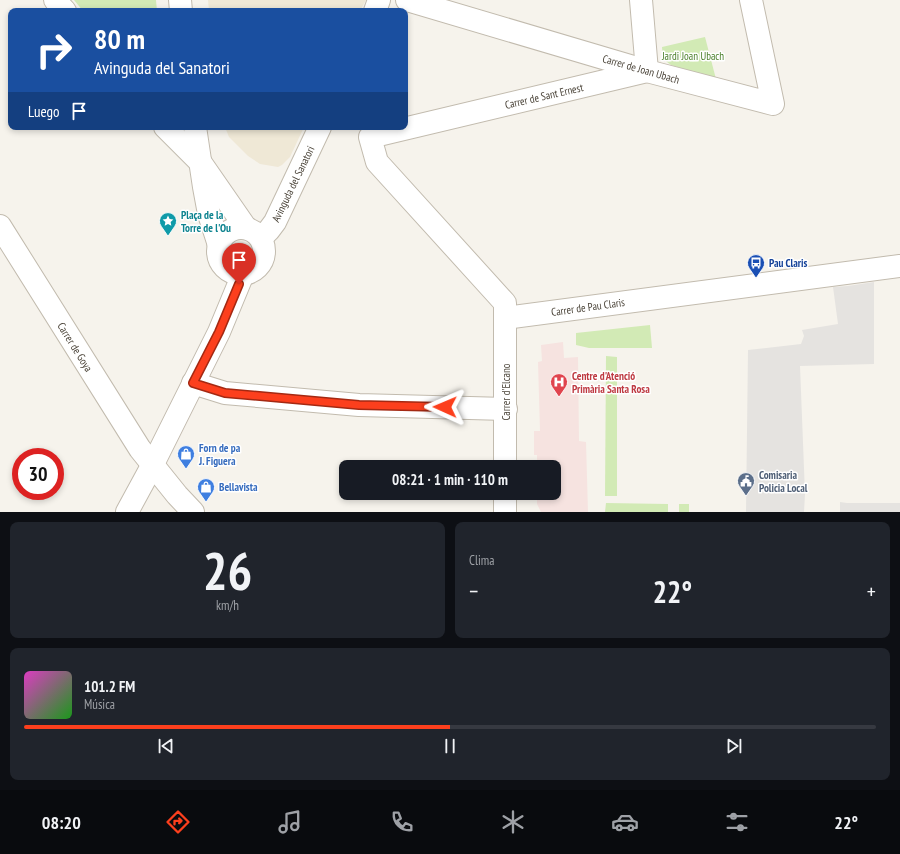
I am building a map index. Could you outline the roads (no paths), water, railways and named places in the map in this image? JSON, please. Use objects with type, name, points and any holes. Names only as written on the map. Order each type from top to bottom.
[{"type":"street","points":[[56,0],[63,8]]},
{"type":"street","name":"Carrer de Joan Ubach","points":[[407,0],[647,71],[773,104],[751,0]]},
{"type":"street","points":[[641,0],[647,71]]},
{"type":"street","name":"Carrer de Sant Ernest","points":[[408,128],[647,71]]},
{"type":"street","points":[[168,130],[201,163],[253,233],[264,244],[263,260],[251,272],[243,274],[231,272],[219,258],[218,252],[222,237],[229,231],[237,228],[253,233]]},
{"type":"street","points":[[196,130],[204,187],[219,245]]},
{"type":"street","name":"Avinguda del Sanatori","points":[[253,233],[269,230],[275,222],[319,130]]},
{"type":"street","name":"Carrer de Sant Ernest","points":[[399,130],[370,137],[376,162],[505,303],[506,318]]},
{"type":"street","name":"Carrer de Goya","points":[[0,226],[134,441],[152,466],[193,512]]},
{"type":"street","name":"Carrer de Pau Claris","points":[[506,318],[900,266]]},
{"type":"street","points":[[127,512],[152,466],[219,332],[243,274]]},
{"type":"street","name":"Carrer d'Elcano","points":[[505,460],[506,318]]},
{"type":"street","points":[[193,383],[225,393],[359,405],[506,409]]},
{"type":"street","points":[[505,500],[505,512]]},
{"type":"place","name":"Plaça de la Torre de l'Ou","points":[[168,236]]},
{"type":"place","name":"Pau Claris","points":[[756,278]]},
{"type":"place","name":"Centre d'Atenció Primària Santa Rosa","points":[[559,397]]},
{"type":"place","name":"Forn de pa J. Figuera","points":[[186,469]]},
{"type":"place","name":"Comisaria Policia Local","points":[[746,496]]},
{"type":"place","name":"Bellavista","points":[[206,502]]},
{"type":"park label","name":"Jardi Joan Ubach","points":[[693,56]]}]
